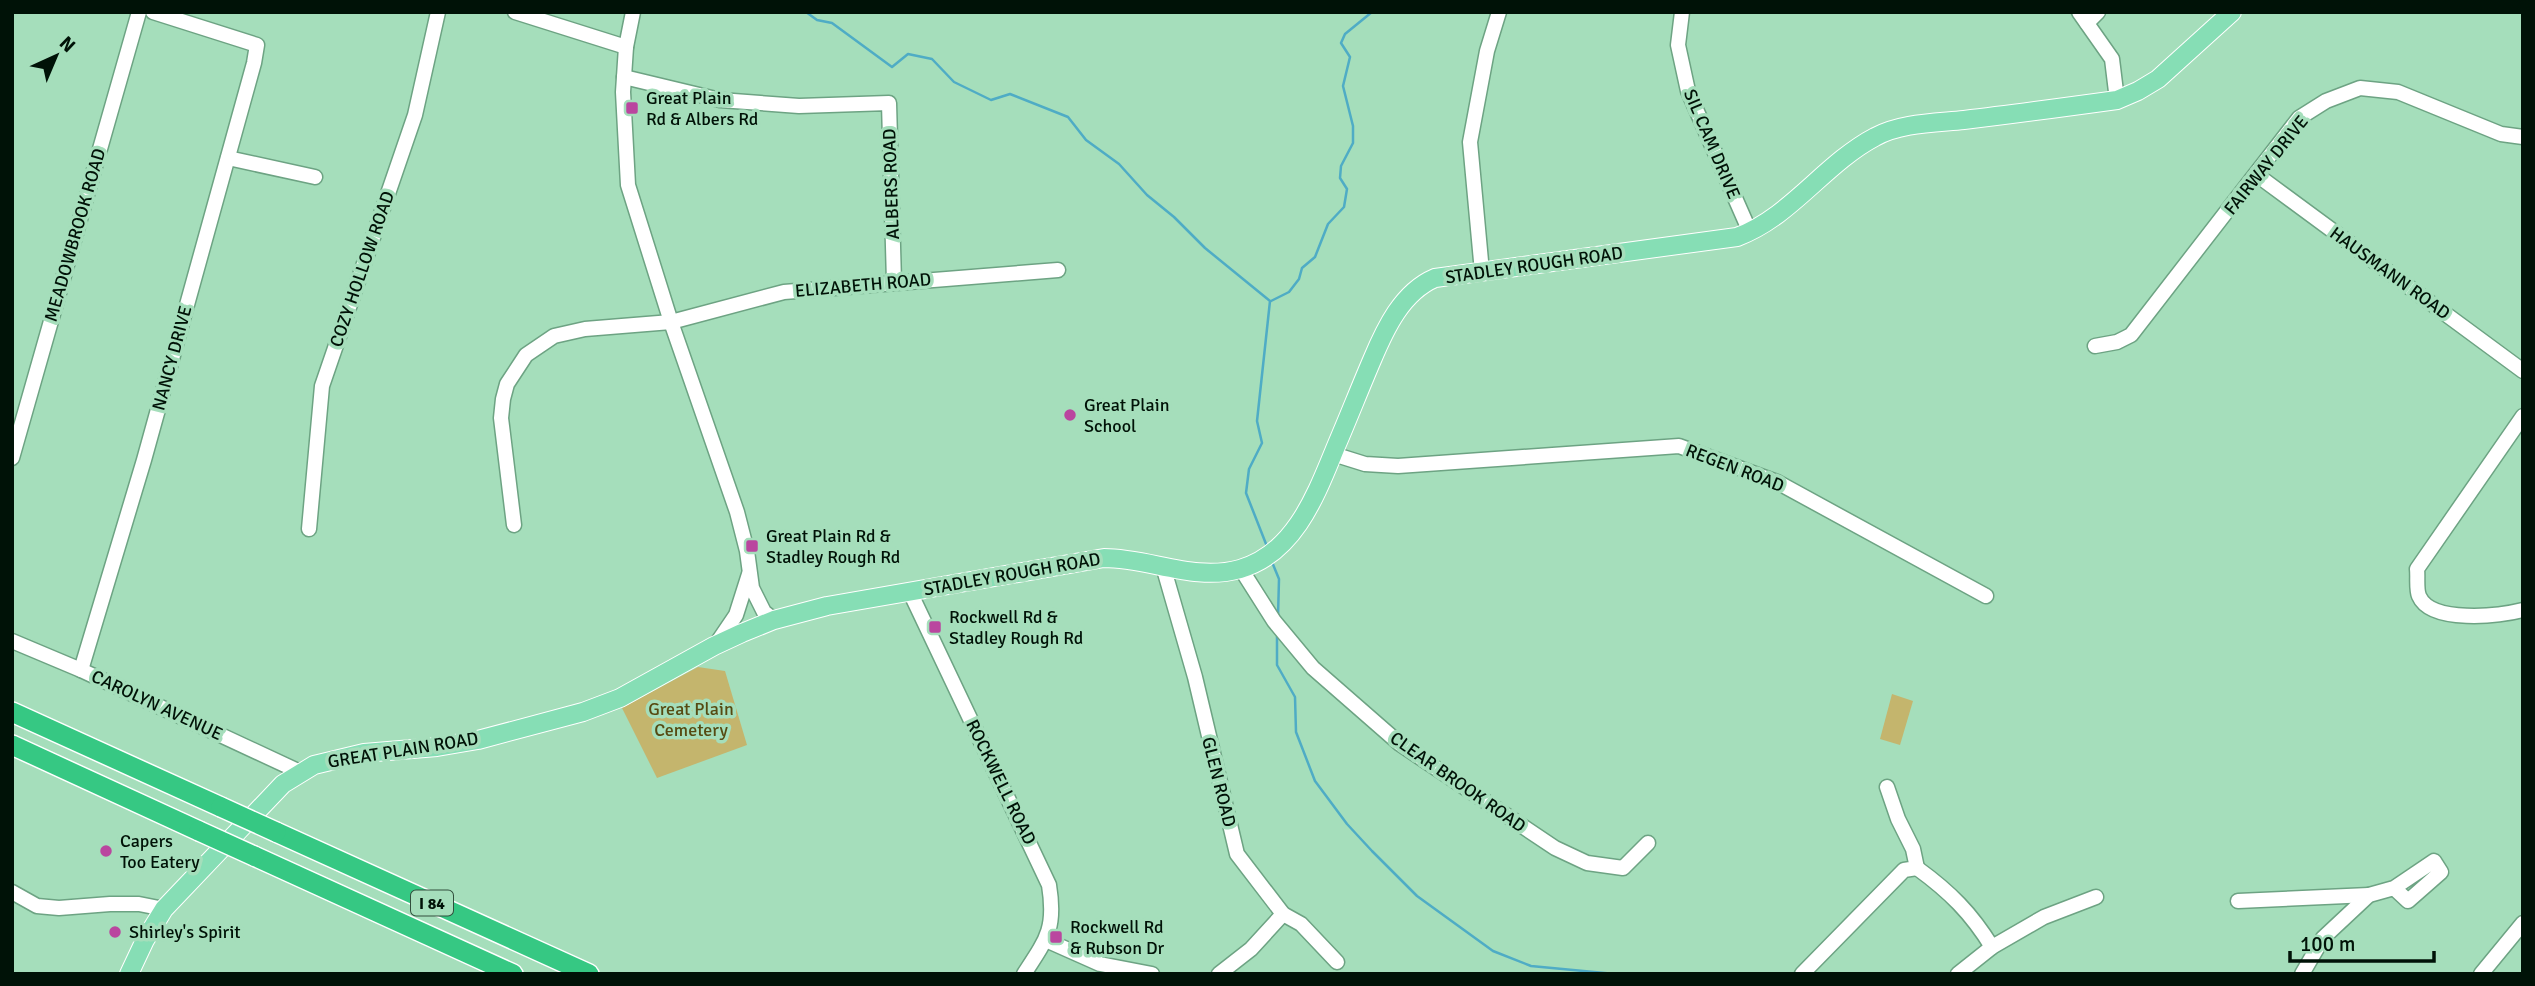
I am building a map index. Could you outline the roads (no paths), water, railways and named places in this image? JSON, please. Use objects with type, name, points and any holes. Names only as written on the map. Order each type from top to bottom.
[{"type":"highway","name":"I 84","points":[[12,712],[589,974]]},
{"type":"highway","name":"I 84","points":[[12,746],[513,974]]},
{"type":"main road","name":"STADLEY ROUGH ROAD","points":[[774,620],[827,606],[1104,558],[1128,559],[1209,574],[1241,569],[1270,554],[1292,533],[1304,515],[1333,454],[1380,341],[1405,300],[1420,285],[1434,278],[1719,240],[1750,232],[1775,216],[1859,146],[1888,131],[2118,100],[2158,79],[2232,12]]},
{"type":"main road","name":"GREAT PLAIN ROAD","points":[[130,974],[163,909],[269,798],[300,772],[314,765],[355,754],[478,740],[583,712],[620,698],[714,646],[774,620]]},
{"type":"street","name":"MEADOWBROOK ROAD","points":[[12,458],[139,12]]},
{"type":"street","name":"NANCY DRIVE","points":[[81,670],[144,460],[257,45],[153,12]]},
{"type":"street","name":"COZY HOLLOW ROAD","points":[[309,529],[322,386],[415,115],[439,12]]},
{"type":"street","points":[[515,12],[626,47]]},
{"type":"street","name":"GREAT PLAIN ROAD","points":[[633,12],[626,47],[624,77],[628,185],[671,322],[737,512],[747,551],[752,588],[764,612],[774,620]]},
{"type":"street","points":[[1482,272],[1471,142],[1488,51],[1499,12]]},
{"type":"street","name":"SIL CAM DRIVE","points":[[1682,12],[1678,45],[1688,91],[1750,232]]},
{"type":"street","points":[[2098,12],[2083,18],[2112,59],[2118,100]]},
{"type":"street","name":"ALBERS ROAD","points":[[624,77],[720,100],[799,106],[889,103],[894,282]]},
{"type":"street","name":"FAIRWAY DRIVE","points":[[2095,346],[2117,342],[2131,335],[2299,118],[2326,101],[2360,88],[2398,92],[2501,134],[2523,137]]},
{"type":"street","points":[[228,158],[315,177]]},
{"type":"street","name":"HAUSMANN ROAD","points":[[2257,175],[2523,371]]},
{"type":"street","name":"ELIZABETH ROAD","points":[[514,524],[501,418],[507,384],[526,355],[540,343],[568,331],[671,322],[784,292],[1058,270]]},
{"type":"street","points":[[2523,415],[2417,569],[2418,595],[2427,607],[2442,614],[2505,615],[2523,610]]},
{"type":"street","name":"REGEN ROAD","points":[[1333,454],[1365,464],[1398,466],[1679,446],[1777,482],[1986,596]]},
{"type":"street","name":"GLEN ROAD","points":[[1163,566],[1195,677],[1237,854],[1283,914],[1301,925],[1337,962]]},
{"type":"street","name":"CLEAR BROOK ROAD","points":[[1241,569],[1278,626],[1313,668],[1400,744],[1555,848],[1587,863],[1623,868],[1648,843]]},
{"type":"street","name":"GREAT PLAIN ROAD","points":[[714,646],[736,615],[749,573]]},
{"type":"street","name":"ROCKWELL ROAD","points":[[910,592],[1049,885],[1052,918],[1046,940],[1024,974]]},
{"type":"street","name":"CAROLYN AVENUE","points":[[12,641],[81,670],[300,772]]},
{"type":"street","points":[[1887,787],[1898,819],[1913,849],[1917,868],[1946,889],[1974,918],[1992,947]]},
{"type":"street","points":[[1802,974],[1904,870],[1917,868]]},
{"type":"street","points":[[2238,901],[2369,895],[2394,888]]},
{"type":"street","points":[[12,892],[37,906],[59,908],[139,904],[163,909]]},
{"type":"street","points":[[2302,974],[2323,939],[2369,895]]},
{"type":"street","points":[[1958,974],[1992,947],[2044,917],[2096,897]]},
{"type":"street","points":[[1219,974],[1251,949],[1283,914]]},
{"type":"street","points":[[2481,974],[2523,923]]},
{"type":"street","points":[[1046,940],[1100,964],[1153,974]]},
{"type":"waterway","points":[[806,12],[817,20],[832,23],[892,67],[908,54],[932,59],[954,82],[991,100],[1010,94],[1068,117],[1086,140],[1119,164],[1147,195],[1205,248],[1270,301],[1257,421],[1262,443],[1249,469],[1246,493],[1268,549]]},
{"type":"waterway","points":[[1271,301],[1289,292],[1299,279],[1302,268],[1315,257],[1328,224],[1344,207],[1347,189],[1340,178],[1341,166],[1353,143],[1353,126],[1343,86],[1350,57],[1341,43],[1345,34],[1372,12]]},
{"type":"waterway","points":[[1272,562],[1279,579],[1278,617]]},
{"type":"waterway","points":[[1277,634],[1277,665],[1295,697],[1296,732],[1315,781],[1347,824],[1372,851],[1417,896],[1493,951],[1531,966],[1615,974]]},
{"type":"place","name":"Great Plain Rd & Albers Rd","points":[[632,108]]},
{"type":"place","name":"Great Plain School","points":[[1070,415]]},
{"type":"place","name":"Great Plain Rd & Stadley Rough Rd","points":[[752,546]]},
{"type":"place","name":"Rockwell Rd & Stadley Rough Rd","points":[[935,627]]},
{"type":"place","name":"Capers Too Eatery","points":[[106,851]]},
{"type":"place","name":"Shirley's Spirit","points":[[115,932]]},
{"type":"place","name":"Rockwell Rd & Rubson Dr","points":[[1056,937]]},
{"type":"park label","name":"Great Plain Cemetery","points":[[691,719]]}]
